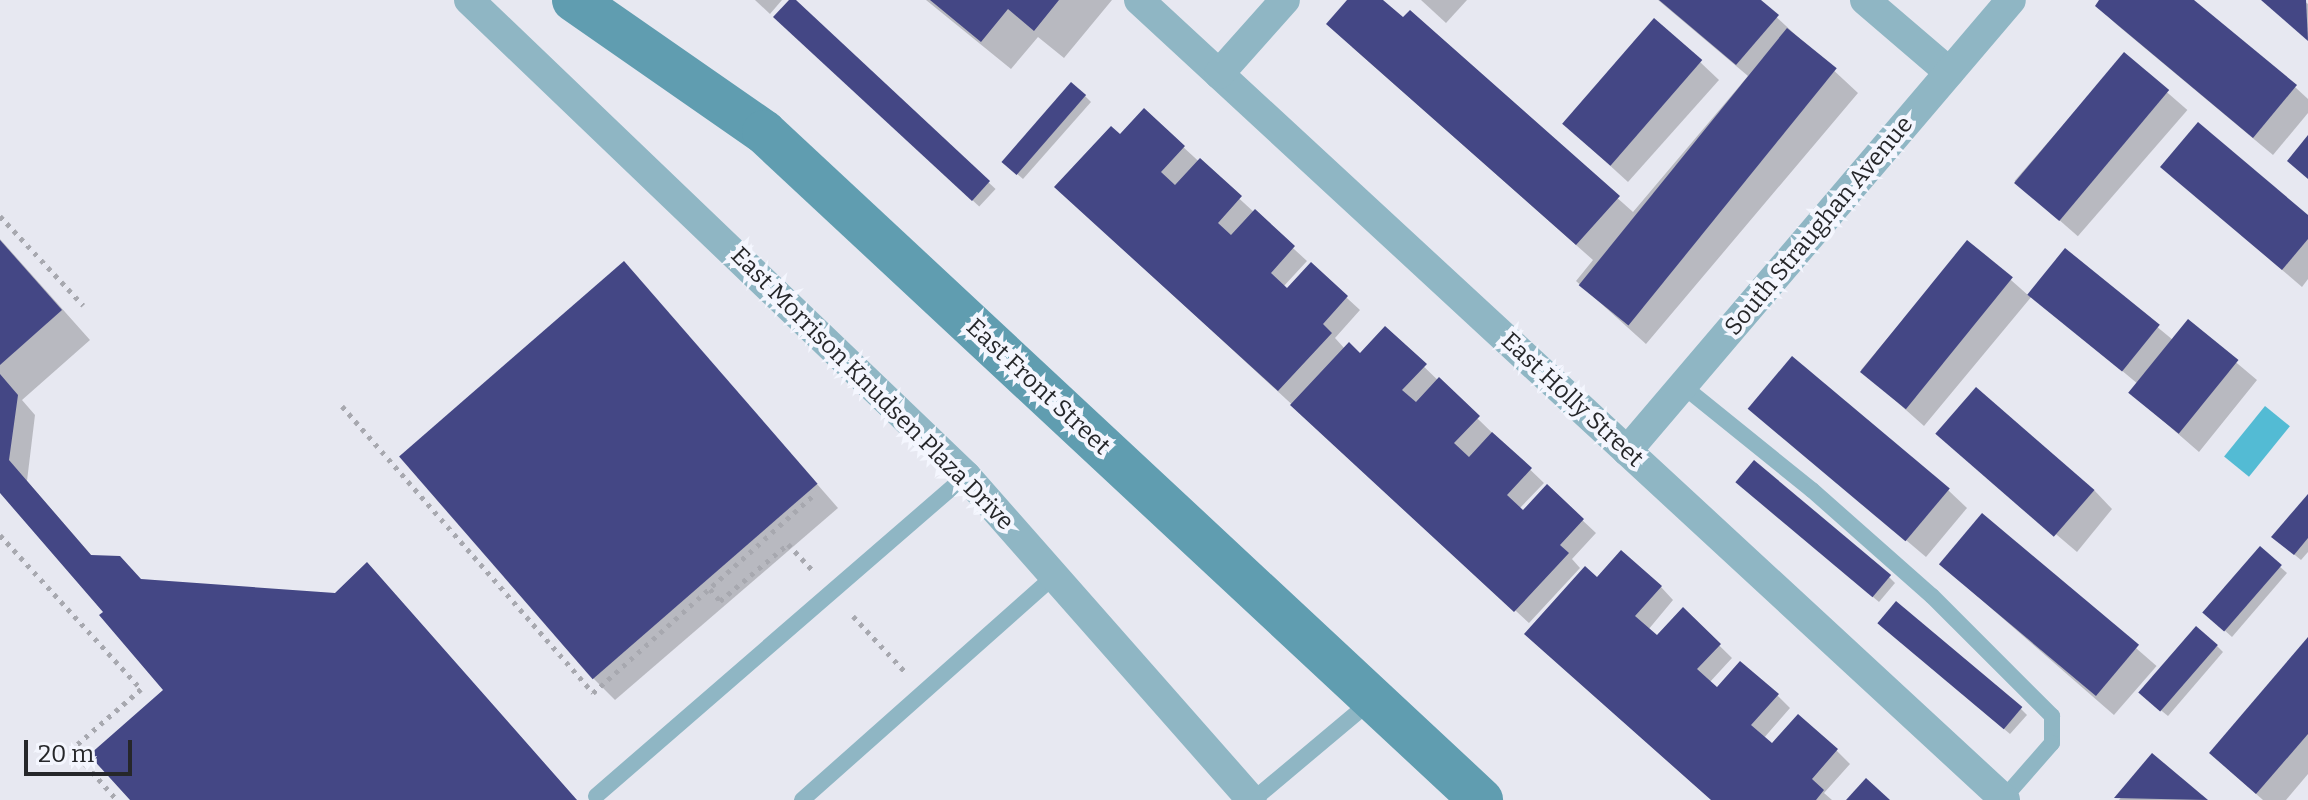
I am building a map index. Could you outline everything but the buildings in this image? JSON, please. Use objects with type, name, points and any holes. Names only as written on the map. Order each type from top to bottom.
[{"type":"main road","name":"East Front Street","points":[[574,0],[764,132],[1481,800]]},
{"type":"street","name":"East Morrison Knudsen Plaza Drive","points":[[469,0],[540,71],[724,240],[966,476],[1253,800]]},
{"type":"street","name":"East Holly Street","points":[[1139,0],[2004,799]]},
{"type":"street","points":[[1219,74],[1285,0]]},
{"type":"street","points":[[1865,0],[1949,72]]},
{"type":"street","name":"South Straughan Avenue","points":[[1627,451],[2011,0]]},
{"type":"lane","points":[[1683,386],[1812,490],[1920,586],[2052,716],[2052,743],[2004,799]]},
{"type":"lane","points":[[596,796],[966,476]]},
{"type":"lane","points":[[802,800],[1054,576]]},
{"type":"lane","points":[[1253,800],[1373,699]]},
{"type":"path","points":[[0,216],[83,305]]},
{"type":"path","points":[[342,406],[593,693],[816,493]]},
{"type":"path","points":[[1,538],[141,689],[72,749],[117,800]]},
{"type":"path","points":[[710,589],[720,601],[788,544],[814,572]]},
{"type":"path","points":[[853,616],[911,679]]},
{"type":"water","points":[[2265,406],[2290,426],[2249,477],[2224,457]]}]
